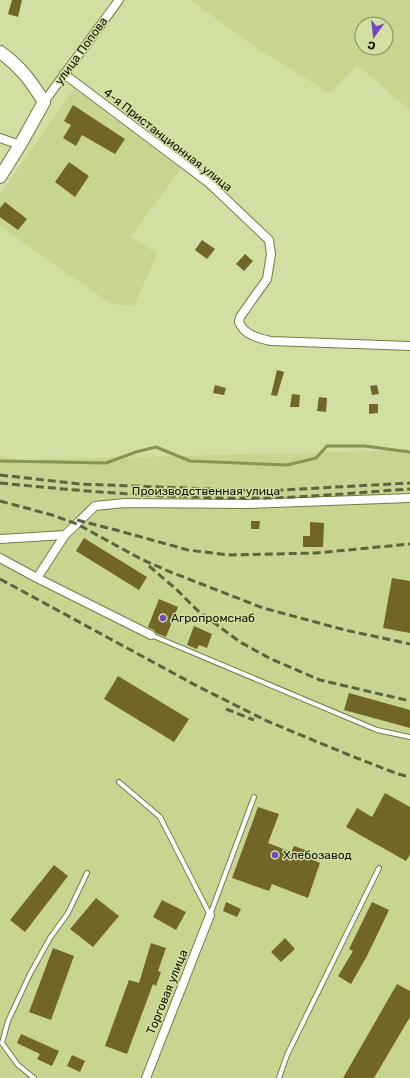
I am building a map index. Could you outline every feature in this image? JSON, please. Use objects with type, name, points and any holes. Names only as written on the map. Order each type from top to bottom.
[{"type":"street","name":"улица Попова","points":[[44,102],[119,0]]},
{"type":"street","points":[[0,52],[12,60],[29,78],[44,102],[0,177]]},
{"type":"street","name":"4-я Пристанционная улица","points":[[64,74],[209,183],[269,240],[271,254],[267,279],[240,317],[239,322],[243,330],[255,337],[271,341],[410,346]]},
{"type":"street","points":[[0,138],[20,145]]},
{"type":"street","name":"Производственная улица","points":[[37,578],[64,535],[95,506],[125,503],[246,504],[410,498]]},
{"type":"street","points":[[0,538],[64,535]]},
{"type":"street","points":[[0,558],[151,635]]},
{"type":"street","name":"Торговая улица","points":[[146,1078],[210,915]]},
{"type":"lane","points":[[151,635],[377,730],[410,737]]},
{"type":"lane","points":[[119,782],[160,817],[210,915]]},
{"type":"lane","points":[[210,915],[254,797]]},
{"type":"lane","points":[[278,1078],[287,1055],[380,868]]},
{"type":"lane","points":[[34,1078],[18,1065],[2,1043],[8,1021],[30,974],[50,938],[68,913],[87,873]]},
{"type":"shaded area","points":[[191,0],[410,0],[410,110],[357,65],[329,93],[246,41]]},
{"type":"shaded area","points":[[74,89],[181,169],[131,236],[157,254],[134,306],[111,304],[0,226],[0,194]]},
{"type":"shaded area","points":[[410,450],[410,1078],[0,1078],[0,456],[20,460]]},
{"type":"building","points":[[12,0],[22,0],[18,17],[8,14]]},
{"type":"building","points":[[73,105],[125,139],[115,154],[82,135],[76,146],[63,138],[71,125],[64,121]]},
{"type":"building","points":[[69,162],[89,176],[75,197],[55,182]]},
{"type":"building","points":[[5,202],[27,219],[18,230],[0,217],[0,208]]},
{"type":"building","points":[[202,240],[215,249],[207,259],[195,250]]},
{"type":"building","points":[[245,254],[253,261],[244,271],[236,264]]},
{"type":"building","points":[[277,370],[284,372],[277,396],[271,395]]},
{"type":"building","points":[[215,385],[226,388],[224,395],[213,393]]},
{"type":"building","points":[[377,385],[379,394],[372,395],[370,386]]},
{"type":"building","points":[[292,394],[300,395],[299,407],[290,407]]},
{"type":"building","points":[[319,397],[327,398],[326,412],[317,411]]},
{"type":"building","points":[[369,404],[378,404],[378,413],[369,414]]},
{"type":"building","points":[[251,521],[260,521],[259,529],[251,529]]},
{"type":"building","points":[[310,522],[324,523],[323,547],[303,547],[303,536],[310,536]]},
{"type":"building","points":[[84,538],[147,577],[139,590],[76,551]]},
{"type":"building","points":[[392,578],[410,581],[410,633],[383,628]]},
{"type":"building","name":"Агропромснаб","points":[[159,599],[178,607],[166,637],[156,633],[148,627]]},
{"type":"building","points":[[194,626],[212,634],[207,648],[199,645],[197,649],[187,645]]},
{"type":"building","points":[[118,676],[189,719],[174,742],[104,699]]},
{"type":"building","points":[[349,693],[410,710],[410,728],[344,710]]},
{"type":"building","points":[[385,793],[410,807],[410,855],[406,861],[346,827],[357,808],[372,817]]},
{"type":"building","name":"Хлебозавод","points":[[258,807],[279,814],[268,843],[291,852],[294,846],[311,852],[308,858],[320,863],[308,898],[272,884],[269,891],[232,878]]},
{"type":"building","points":[[54,865],[68,876],[25,932],[10,920]]},
{"type":"building","points":[[96,898],[119,916],[93,947],[70,929]]},
{"type":"building","points":[[162,900],[186,912],[176,930],[153,917]]},
{"type":"building","points":[[226,902],[241,909],[237,917],[223,911]]},
{"type":"building","points":[[372,902],[389,910],[367,956],[351,984],[338,976],[353,951],[349,949]]},
{"type":"building","points":[[285,938],[295,949],[281,962],[271,952]]},
{"type":"building","points":[[151,943],[166,948],[158,971],[161,972],[156,986],[153,984],[127,1054],[105,1046],[129,980],[139,983]]},
{"type":"building","points":[[53,948],[74,956],[51,1020],[29,1012]]},
{"type":"building","points":[[397,984],[410,991],[410,1017],[374,1078],[343,1078]]},
{"type":"building","points":[[21,1034],[59,1051],[52,1066],[37,1059],[40,1054],[17,1043]]},
{"type":"building","points":[[72,1055],[85,1061],[80,1072],[67,1066]]},
{"type":"waterway","points":[[0,461],[106,463],[136,452],[156,447],[190,461],[287,465],[316,458],[327,446],[365,446],[410,452]]},
{"type":"railway","points":[[0,475],[80,484],[264,491],[410,483]]},
{"type":"railway","points":[[0,483],[134,494],[234,498],[303,497],[410,489]]},
{"type":"railway","points":[[0,501],[52,515],[77,524],[141,559],[263,608],[345,630],[410,644]]},
{"type":"railway","points":[[77,520],[188,550],[228,555],[316,553],[410,544]]},
{"type":"railway","points":[[149,566],[176,589],[197,610],[240,642],[271,659],[320,680],[410,701]]},
{"type":"railway","points":[[0,579],[197,686],[267,721],[349,755],[398,774],[410,777]]},
{"type":"railway","points":[[226,709],[254,720]]},
{"type":"place","name":"Агропромснаб","points":[[163,618]]},
{"type":"place","name":"Хлебозавод","points":[[275,855]]}]
